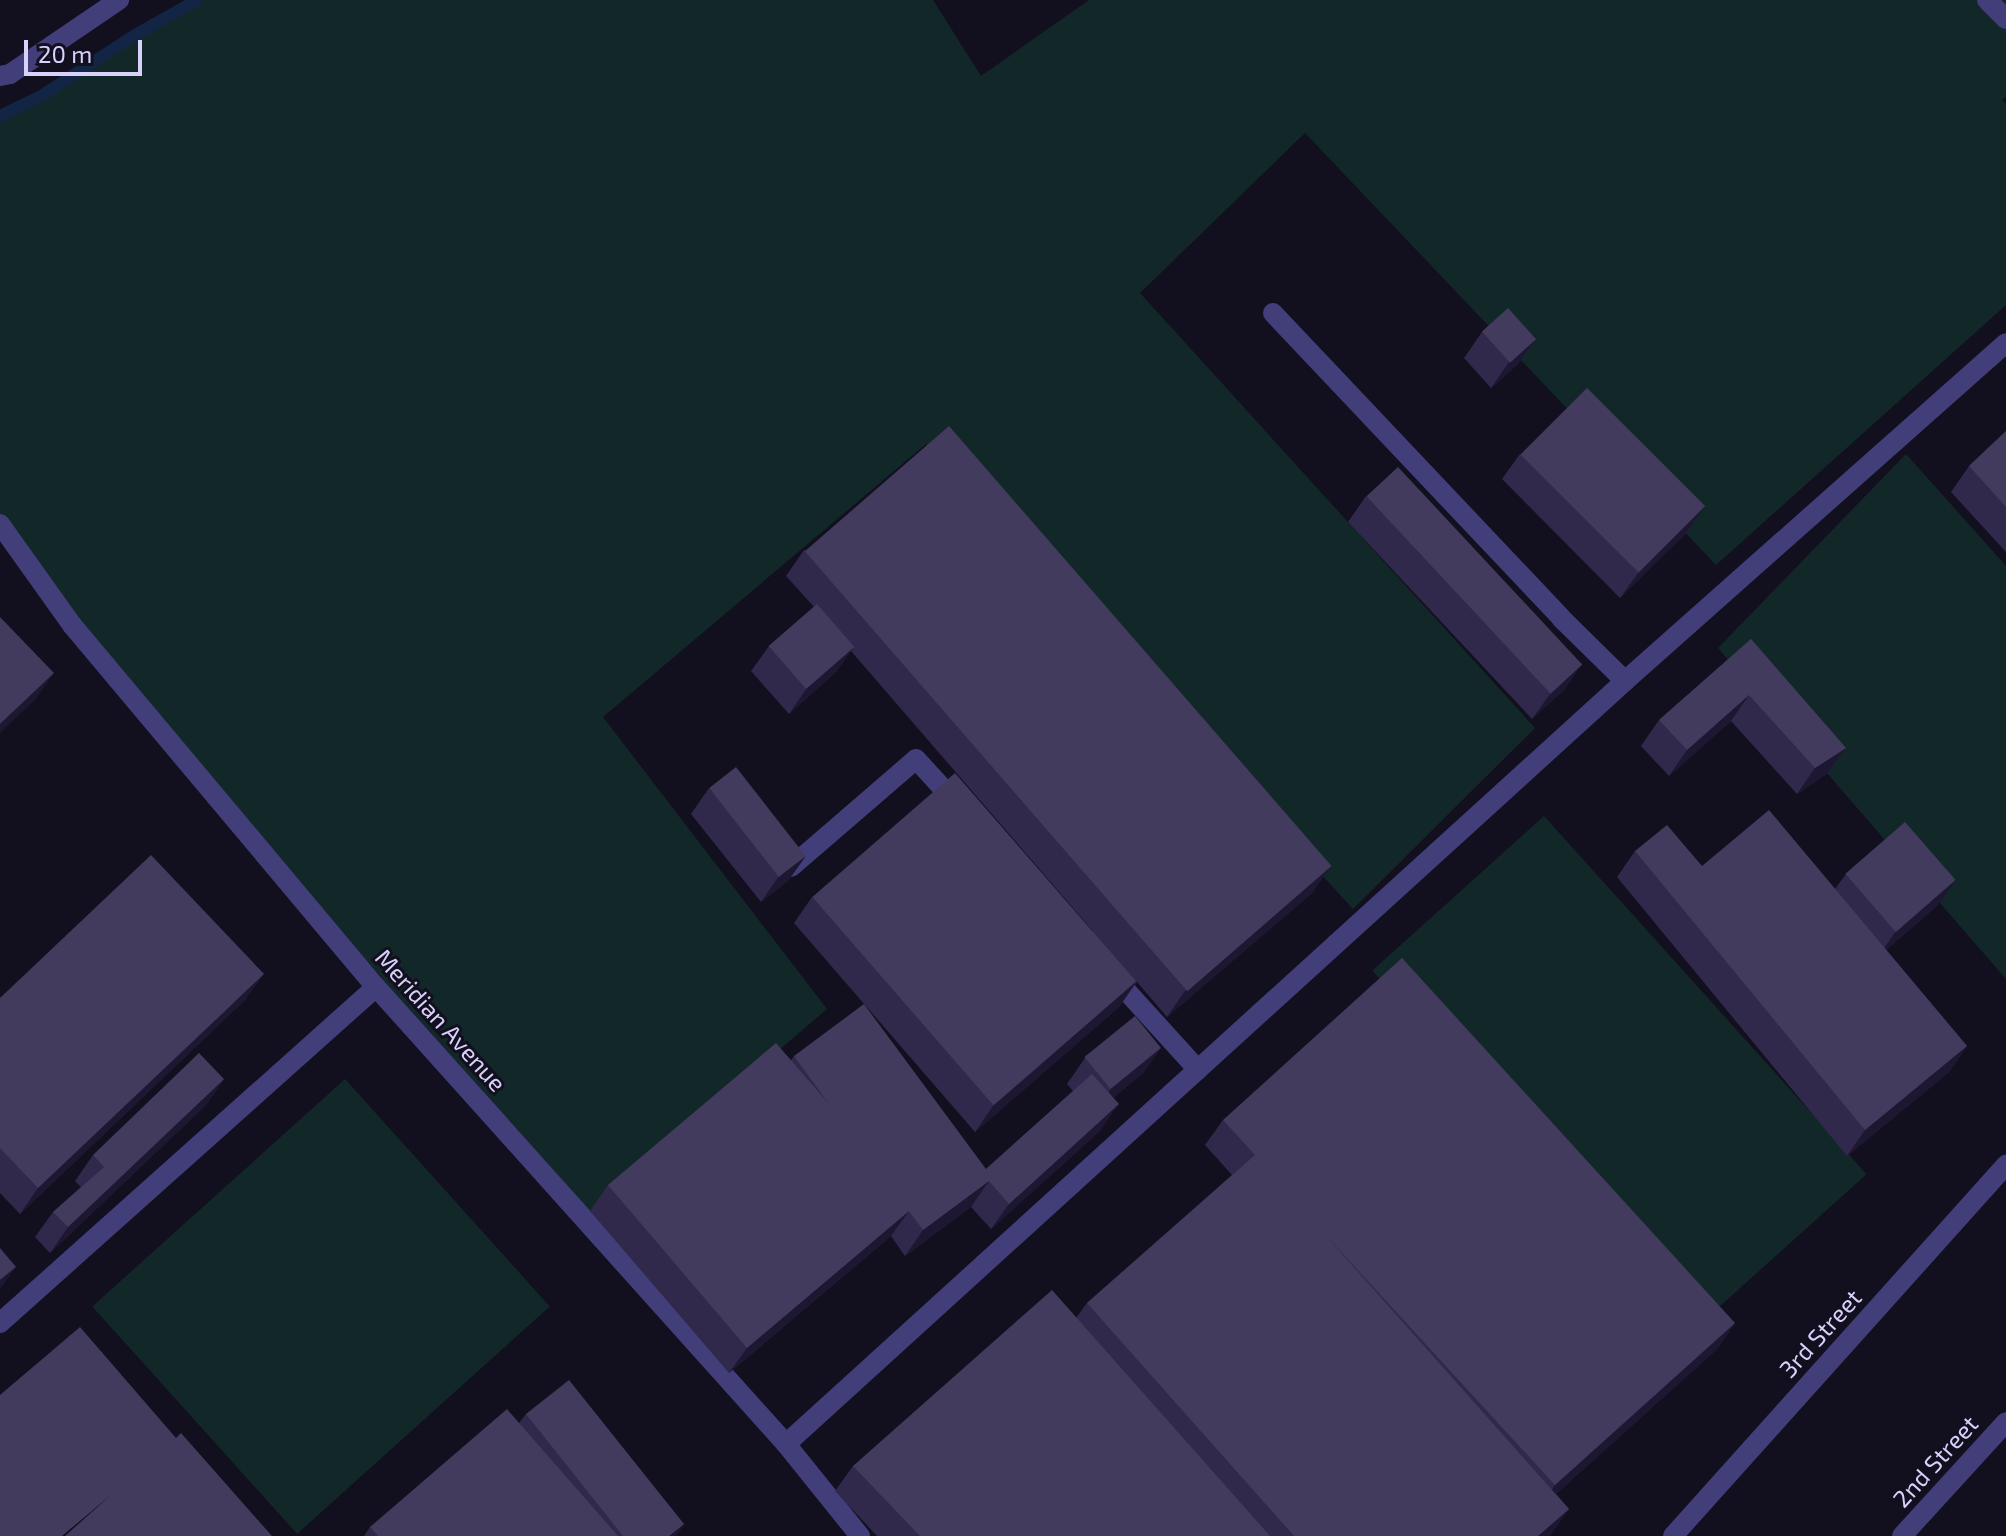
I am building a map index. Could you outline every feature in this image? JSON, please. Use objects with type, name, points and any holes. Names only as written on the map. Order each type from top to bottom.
[{"type":"street","points":[[0,76],[10,74],[119,0]]},
{"type":"street","points":[[1987,0],[2006,19]]},
{"type":"street","points":[[1273,313],[1561,618],[1625,681]]},
{"type":"street","points":[[786,1444],[1625,681],[2006,343]]},
{"type":"street","name":"Meridian Avenue","points":[[0,524],[72,625],[376,987],[786,1444],[860,1536]]},
{"type":"street","points":[[791,867],[916,759],[968,816]]},
{"type":"street","points":[[1093,955],[1198,1070]]},
{"type":"street","points":[[0,1323],[376,987]]},
{"type":"street","name":"3rd Street","points":[[1673,1536],[2006,1165]]},
{"type":"street","name":"2nd Street","points":[[1902,1536],[2006,1422]]},
{"type":"green space","points":[[199,0],[933,0],[981,76],[1089,0],[2006,0],[2006,97],[2002,100],[2006,104],[2006,305],[1716,565],[1305,133],[1140,293],[1535,728],[1353,909],[926,444],[603,717],[827,1009],[590,1211],[67,626],[0,514],[0,117],[41,96]]},
{"type":"green space","points":[[1906,454],[2006,566],[2006,979],[1718,648]]},
{"type":"green space","points":[[1544,816],[1867,1174],[1695,1329],[1372,971]]},
{"type":"green space","points":[[345,1079],[550,1306],[297,1534],[92,1307]]},
{"type":"building","points":[[1508,308],[1536,339],[1510,363],[1482,331]]},
{"type":"building","points":[[1587,388],[1705,506],[1639,573],[1521,454]]},
{"type":"building","points":[[949,426],[1331,866],[1187,991],[805,551]]},
{"type":"building","points":[[2006,431],[2006,507],[1969,466]]},
{"type":"building","points":[[1398,467],[1582,664],[1551,694],[1367,496]]},
{"type":"building","points":[[817,604],[854,647],[806,689],[769,646]]},
{"type":"building","points":[[0,617],[54,673],[0,724]]},
{"type":"building","points":[[1751,639],[1846,748],[1815,768],[1749,695],[1687,750],[1659,720]]},
{"type":"building","points":[[736,767],[806,856],[779,877],[709,788]]},
{"type":"building","points":[[955,773],[1136,981],[993,1105],[812,897]]},
{"type":"building","points":[[1769,810],[1967,1046],[1865,1130],[1635,851],[1667,825],[1702,866]]},
{"type":"building","points":[[1905,822],[1956,880],[1896,932],[1845,874]]},
{"type":"building","points":[[151,855],[264,974],[38,1188],[0,1148],[0,998]]},
{"type":"building","points":[[1402,958],[1735,1323],[1555,1485],[1320,1229],[1569,1509],[1538,1536],[1294,1536],[1087,1303],[1255,1155],[1223,1120]]},
{"type":"building","points":[[864,1004],[986,1169],[1092,1074],[1119,1104],[1009,1204],[989,1181],[923,1230],[909,1211],[747,1348],[608,1185],[776,1043],[829,1104],[794,1056]]},
{"type":"building","points":[[1135,1016],[1161,1048],[1110,1089],[1084,1057]]},
{"type":"building","points":[[199,1053],[224,1079],[68,1227],[53,1212],[104,1167],[93,1155]]},
{"type":"building","points":[[0,1248],[16,1267],[0,1280]]},
{"type":"building","points":[[1052,1290],[1270,1536],[920,1536],[853,1466]]},
{"type":"building","points":[[80,1327],[176,1438],[181,1433],[272,1536],[65,1536],[111,1495],[62,1536],[0,1536],[0,1395]]},
{"type":"building","points":[[569,1380],[684,1524],[669,1536],[623,1536],[526,1414]]},
{"type":"building","points":[[507,1409],[618,1536],[378,1536],[370,1527]]},
{"type":"waterway","points":[[0,116],[41,96],[135,35],[197,0]]}]
